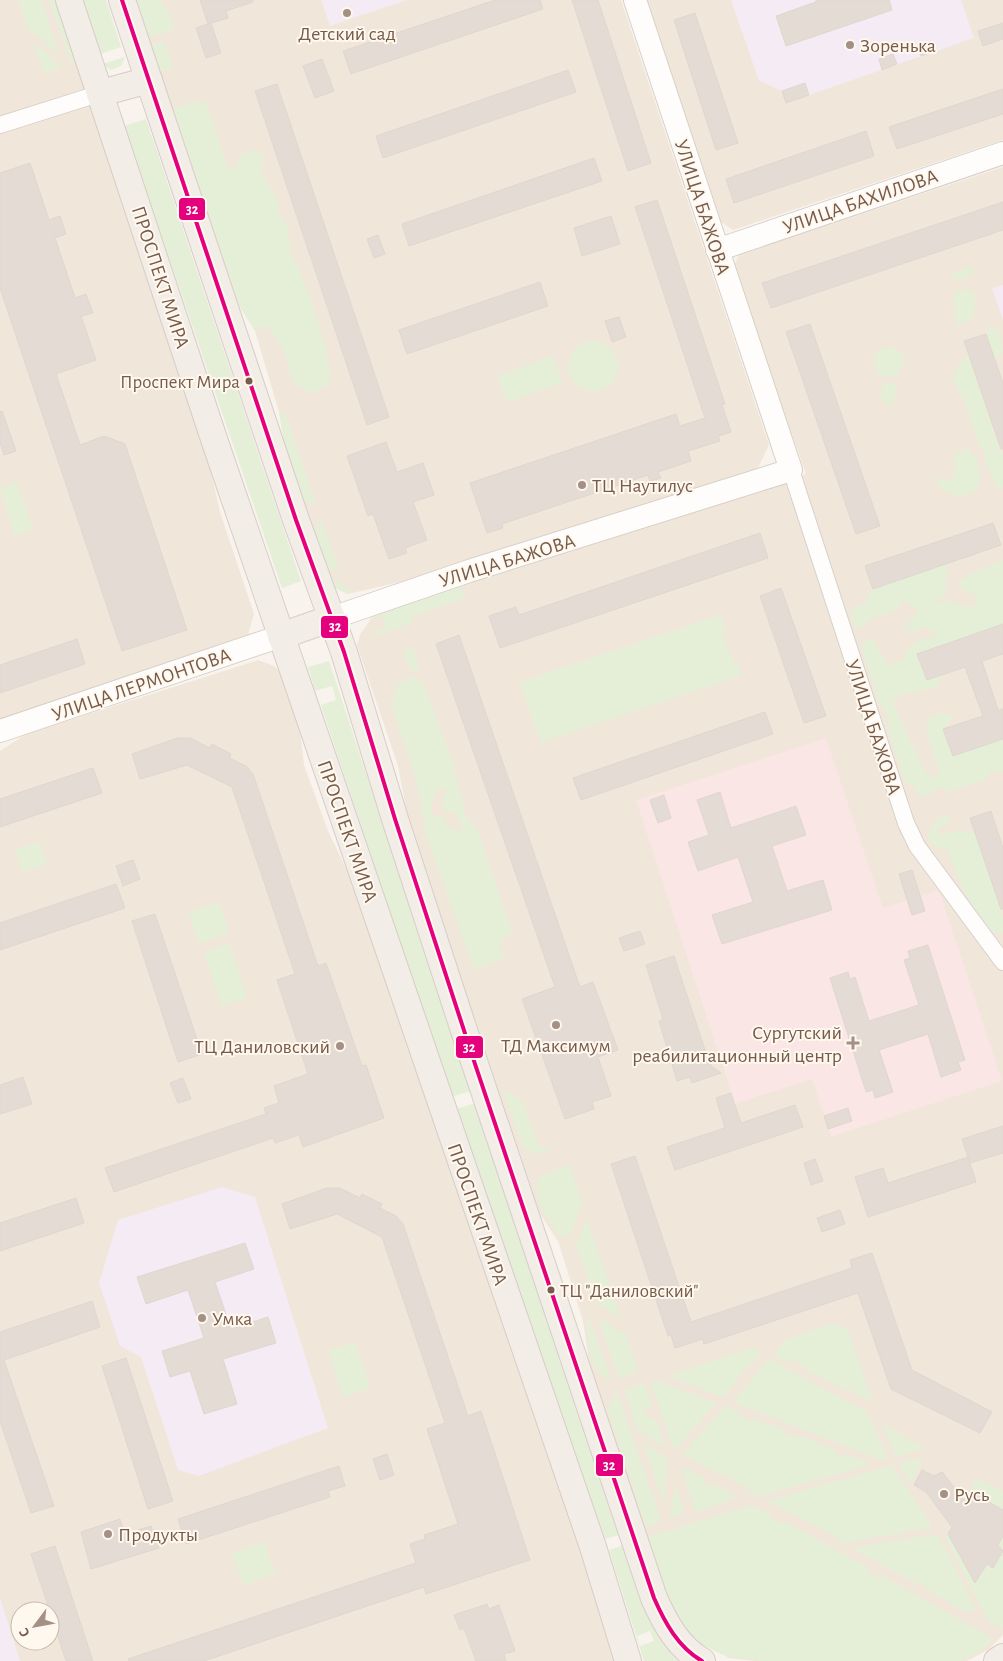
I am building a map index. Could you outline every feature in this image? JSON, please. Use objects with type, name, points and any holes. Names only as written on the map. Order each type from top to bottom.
[{"type":"main road","name":"ПРОСПЕКТ МИРА","points":[[69,0],[215,442],[593,1547],[628,1661]]},
{"type":"main road","points":[[122,0],[293,511],[332,618],[473,1058],[654,1598],[663,1619],[675,1638],[702,1661]]},
{"type":"main road","points":[[101,93],[149,80]]},
{"type":"main road","name":"УЛИЦА БАЖОВА","points":[[282,636],[332,618]]},
{"type":"main road","points":[[997,1661],[1003,1656]]},
{"type":"street","name":"УЛИЦА БАЖОВА","points":[[635,0],[906,823],[923,854],[1003,962]]},
{"type":"street","points":[[0,124],[101,93]]},
{"type":"street","name":"УЛИЦА БАХИЛОВА","points":[[717,250],[1003,153]]},
{"type":"street","name":"УЛИЦА БАЖОВА","points":[[332,618],[451,577],[791,470]]},
{"type":"street","name":"УЛИЦА ЛЕРМОНТОВА","points":[[0,731],[282,636]]},
{"type":"shaded area","points":[[0,0],[55,0],[203,437],[220,512],[254,614],[248,635],[240,640],[0,723]]},
{"type":"shaded area","points":[[133,0],[621,0],[769,445],[756,472],[431,575],[347,594],[333,586],[286,453],[279,412],[255,331],[235,299]]},
{"type":"shaded area","name":"Детский сад","points":[[321,0],[407,0],[330,26]]},
{"type":"shaded area","points":[[646,0],[1003,0],[1003,140],[733,230],[718,220]]},
{"type":"shaded area","name":"Зоренька","points":[[731,0],[961,0],[974,38],[786,103],[782,91],[759,81]]},
{"type":"shaded area","points":[[1003,167],[1003,1635],[989,1649],[967,1661],[755,1661],[729,1658],[687,1633],[661,1579],[589,1361],[583,1321],[558,1241],[540,1214],[409,824],[398,766],[357,645],[361,633],[374,615],[456,586],[806,474],[733,268],[739,255]]},
{"type":"shaded area","points":[[1003,285],[1003,320],[992,288]]},
{"type":"shaded area","points":[[258,660],[274,666],[283,675],[299,722],[304,765],[328,831],[353,883],[584,1560],[615,1661],[0,1661],[0,751],[26,734]]},
{"type":"shaded area","points":[[826,738],[883,908],[939,890],[1002,1081],[831,1137],[812,1079],[735,1104],[636,800]]},
{"type":"shaded area","name":"Умка","points":[[222,1187],[255,1197],[328,1428],[199,1476],[178,1470],[141,1357],[120,1346],[99,1283],[118,1220]]},
{"type":"shaded area","points":[[0,1597],[10,1629],[10,1651],[17,1651],[20,1661],[0,1661]]},
{"type":"green space","points":[[18,0],[41,0],[59,55],[28,29]]},
{"type":"green space","points":[[49,0],[55,0],[58,5],[77,61],[71,63]]},
{"type":"green space","points":[[83,0],[106,0],[121,47],[100,54]]},
{"type":"green space","points":[[133,0],[153,0],[164,3],[166,11],[170,13],[175,29],[146,38]]},
{"type":"green space","points":[[32,41],[63,67],[44,74]]},
{"type":"green space","points":[[164,41],[174,69],[164,71],[155,65],[149,46]]},
{"type":"green space","points":[[125,57],[121,66],[111,70],[102,64]]},
{"type":"green space","points":[[195,101],[207,103],[227,166],[231,171],[238,164],[243,152],[257,150],[265,158],[261,171],[277,198],[279,214],[287,225],[292,256],[299,267],[308,292],[328,358],[329,381],[324,388],[318,391],[310,394],[295,383],[291,377],[285,354],[269,326],[255,331],[235,299],[171,110]]},
{"type":"green space","points":[[146,119],[301,581],[282,588],[124,126]]},
{"type":"green space","points":[[975,265],[972,274],[960,281],[952,279],[954,272]]},
{"type":"green space","points":[[954,290],[975,291],[974,317],[956,326]]},
{"type":"green space","points":[[991,326],[1000,333],[1003,352],[995,360],[986,334]]},
{"type":"green space","points":[[593,341],[611,348],[618,366],[611,384],[593,391],[575,384],[568,366],[575,348]]},
{"type":"green space","points":[[889,347],[900,351],[904,362],[900,373],[889,377],[878,373],[874,362],[878,351]]},
{"type":"green space","points":[[969,355],[1003,454],[1003,488],[998,490],[986,464],[984,450],[978,443],[965,403],[952,378],[959,364]]},
{"type":"green space","points":[[553,356],[562,383],[507,402],[498,376]]},
{"type":"green space","points":[[883,383],[897,384],[893,406],[884,403],[881,397]]},
{"type":"green space","points":[[284,411],[316,504],[302,501],[286,453],[279,412]]},
{"type":"green space","points":[[967,448],[977,460],[981,479],[974,492],[959,497],[940,489],[936,478],[952,480],[955,470],[954,455]]},
{"type":"green space","points":[[17,482],[33,529],[14,535],[0,488]]},
{"type":"green space","points":[[323,522],[339,569],[327,572],[315,535],[317,525]]},
{"type":"green space","points":[[1003,560],[1003,624],[918,654],[927,680],[941,675],[939,687],[899,695],[893,702],[923,769],[931,778],[940,774],[927,733],[927,719],[938,713],[955,715],[943,730],[953,756],[1003,739],[1003,772],[990,771],[985,780],[946,792],[942,787],[933,790],[931,795],[918,795],[916,788],[904,780],[888,729],[890,721],[879,702],[861,646],[866,639],[872,639],[889,665],[903,660],[908,648],[922,639],[938,636],[924,626],[917,631],[904,629],[919,609],[903,602],[895,611],[872,618],[857,631],[851,614],[854,607],[864,605],[873,589],[948,563],[945,594],[936,604],[948,601],[963,606],[977,606],[974,593],[965,592],[958,584],[970,574]]},
{"type":"green space","points":[[335,580],[350,589],[352,593],[346,593],[337,589],[330,582]]},
{"type":"green space","points":[[456,586],[462,589],[465,598],[412,616],[414,622],[375,636],[374,632],[386,627],[381,615],[368,621],[374,615]]},
{"type":"green space","points":[[721,615],[726,630],[722,632],[733,663],[737,661],[742,675],[540,743],[520,682]]},
{"type":"green space","points":[[405,648],[413,648],[420,670],[413,671],[408,666],[405,658]]},
{"type":"green space","points":[[329,661],[471,1091],[451,1097],[321,705],[336,700],[332,686],[315,691],[308,667]]},
{"type":"green space","points":[[411,677],[423,682],[453,763],[466,817],[476,827],[512,932],[499,943],[504,958],[474,970],[425,832],[417,781],[392,706],[397,685]],"holes":[[[444,787],[446,792],[442,800],[444,811],[455,813],[463,826],[458,832],[448,827],[443,816],[439,818],[432,815],[434,795]]]},
{"type":"green space","points":[[950,814],[949,823],[937,830],[942,836],[959,831],[976,834],[1003,916],[1003,933],[995,934],[979,920],[956,874],[946,848],[930,844],[928,833],[938,818]]},
{"type":"green space","points":[[40,842],[47,864],[23,872],[15,850]]},
{"type":"green space","points":[[219,902],[229,934],[199,943],[189,912]]},
{"type":"green space","points":[[230,944],[247,998],[221,1006],[204,952]]},
{"type":"green space","points":[[503,1090],[522,1100],[539,1146],[551,1150],[541,1154],[523,1148]]},
{"type":"green space","points":[[476,1103],[619,1535],[605,1539],[456,1109]]},
{"type":"green space","points":[[569,1164],[582,1202],[571,1234],[560,1237],[542,1209],[536,1186],[538,1178]]},
{"type":"green space","points":[[587,1219],[621,1319],[596,1303],[576,1245]]},
{"type":"green space","points":[[598,1317],[627,1336],[638,1371],[619,1379]]},
{"type":"green space","points":[[589,1318],[612,1381],[598,1371],[591,1356],[586,1319]]},
{"type":"green space","points":[[833,1323],[848,1330],[873,1403],[849,1389],[847,1391],[804,1369],[805,1366],[793,1360],[791,1363],[773,1355],[786,1340]]},
{"type":"green space","points":[[355,1342],[370,1388],[343,1397],[328,1351]]},
{"type":"green space","points":[[753,1347],[762,1354],[735,1379],[738,1381],[722,1397],[668,1376]]},
{"type":"green space","points":[[769,1359],[867,1412],[889,1458],[881,1460],[733,1402]]},
{"type":"green space","points":[[656,1380],[717,1403],[676,1449],[673,1448],[651,1383]]},
{"type":"green space","points":[[644,1383],[652,1404],[645,1411],[646,1416],[657,1421],[665,1445],[663,1446],[637,1430],[624,1390]]},
{"type":"green space","points":[[617,1392],[660,1516],[660,1522],[646,1527],[608,1412],[611,1400]]},
{"type":"green space","points":[[725,1406],[740,1413],[739,1416],[751,1421],[753,1418],[785,1430],[784,1433],[797,1437],[798,1435],[837,1450],[835,1453],[872,1464],[759,1497],[727,1475],[725,1477],[683,1454]]},
{"type":"green space","points":[[882,1424],[924,1448],[896,1457]]},
{"type":"green space","points":[[643,1443],[668,1458],[664,1504]]},
{"type":"green space","points":[[924,1458],[911,1483],[898,1463]]},
{"type":"green space","points":[[892,1465],[932,1526],[930,1528],[843,1543],[824,1530],[767,1501]]},
{"type":"green space","points":[[684,1466],[704,1478],[703,1481],[714,1487],[716,1484],[735,1496],[732,1500],[696,1512],[681,1468]]},
{"type":"green space","points":[[977,1478],[1003,1491],[1003,1630],[987,1619],[945,1538]]},
{"type":"green space","points":[[675,1485],[683,1508],[679,1516],[670,1517]]},
{"type":"green space","points":[[754,1506],[770,1514],[769,1518],[781,1524],[783,1521],[869,1568],[868,1572],[878,1578],[881,1575],[994,1639],[982,1650],[962,1661],[759,1661],[723,1655],[703,1645],[688,1631],[672,1610],[648,1537],[745,1507]]},
{"type":"green space","points":[[934,1534],[939,1537],[975,1608],[973,1612],[966,1612],[926,1589],[926,1587],[915,1581],[914,1583],[852,1548]]},
{"type":"green space","points":[[264,1542],[275,1574],[243,1585],[232,1553]]},
{"type":"green space","points":[[624,1545],[638,1592],[650,1621],[667,1648],[678,1661],[644,1661],[609,1550]],"holes":[[[650,1631],[654,1641],[640,1646],[637,1636]]]},
{"type":"building","points":[[200,0],[253,0],[253,2],[226,11],[228,18],[208,24]]},
{"type":"building","points":[[495,0],[540,0],[543,9],[351,74],[343,51]]},
{"type":"building","points":[[572,0],[598,0],[651,163],[628,171]]},
{"type":"building","points":[[816,0],[889,0],[892,10],[786,46],[776,16],[816,2]]},
{"type":"building","points":[[695,13],[738,143],[716,150],[674,20]]},
{"type":"building","points":[[211,23],[221,53],[206,58],[196,28]]},
{"type":"building","points":[[1003,23],[1003,39],[983,46],[978,31]]},
{"type":"building","points":[[931,41],[934,52],[921,56],[917,46]]},
{"type":"building","points":[[893,54],[897,64],[882,70],[879,59]]},
{"type":"building","points":[[322,59],[334,91],[315,98],[303,66]]},
{"type":"building","points":[[568,70],[576,92],[383,158],[376,136]]},
{"type":"building","points":[[805,83],[809,95],[786,103],[782,91]]},
{"type":"building","points":[[277,84],[389,417],[367,425],[255,91]]},
{"type":"building","points":[[1003,89],[1003,114],[897,149],[889,127]]},
{"type":"building","points":[[866,131],[874,156],[734,203],[726,179]]},
{"type":"building","points":[[594,158],[602,181],[409,246],[402,224]]},
{"type":"building","points":[[30,163],[49,220],[60,216],[66,234],[55,238],[75,298],[86,294],[93,313],[81,316],[96,360],[56,374],[80,445],[104,436],[125,444],[187,630],[122,651],[0,288],[0,173]]},
{"type":"building","points":[[657,200],[725,404],[722,405],[731,432],[718,436],[720,441],[688,451],[691,461],[658,472],[661,478],[650,481],[648,475],[502,524],[503,528],[487,533],[470,483],[676,414],[680,426],[705,418],[635,207]]},
{"type":"building","points":[[1003,202],[1003,230],[771,308],[762,283]]},
{"type":"building","points":[[611,216],[620,244],[582,256],[574,228]]},
{"type":"building","points":[[378,235],[385,254],[374,258],[367,239]]},
{"type":"building","points":[[540,282],[548,306],[407,354],[399,330]]},
{"type":"building","points":[[619,317],[626,337],[612,342],[605,321]]},
{"type":"building","points":[[810,324],[880,526],[856,534],[786,332]]},
{"type":"building","points":[[986,334],[1003,383],[1003,449],[1001,449],[964,341]]},
{"type":"building","points":[[2,411],[16,451],[4,455],[0,443],[0,412]]},
{"type":"building","points":[[386,442],[397,472],[423,463],[434,495],[413,502],[427,540],[405,548],[407,553],[389,559],[373,514],[368,516],[347,456]]},
{"type":"building","points":[[993,523],[1001,545],[873,589],[865,566]]},
{"type":"building","points":[[760,533],[768,558],[500,648],[489,616],[516,607],[519,615]]},
{"type":"building","points":[[781,588],[826,716],[804,723],[760,596]]},
{"type":"building","points":[[1003,624],[1003,654],[982,661],[998,710],[1003,709],[1003,739],[953,756],[943,729],[983,716],[965,667],[927,680],[917,654]]},
{"type":"building","points":[[459,635],[580,987],[593,982],[618,1050],[598,1057],[611,1096],[592,1102],[594,1109],[565,1119],[522,999],[555,987],[436,644]]},
{"type":"building","points":[[77,639],[85,664],[0,693],[0,665]]},
{"type":"building","points":[[765,712],[773,734],[581,800],[573,778]]},
{"type":"building","points":[[177,738],[190,738],[210,748],[212,744],[231,754],[229,758],[246,766],[253,774],[318,966],[326,963],[362,1066],[366,1065],[384,1118],[303,1147],[299,1135],[275,1143],[273,1138],[114,1192],[105,1168],[266,1114],[264,1108],[279,1103],[274,1086],[308,1074],[277,980],[295,974],[232,787],[187,765],[140,779],[132,754]]},
{"type":"building","points":[[93,768],[102,793],[0,827],[0,799]]},
{"type":"building","points":[[720,792],[731,828],[796,806],[806,835],[772,846],[787,891],[823,880],[832,910],[722,944],[712,915],[753,902],[738,857],[698,871],[688,842],[709,835],[697,800]]},
{"type":"building","points":[[664,795],[671,818],[658,823],[650,800]]},
{"type":"building","points":[[991,811],[1003,848],[1003,909],[1001,909],[970,818]]},
{"type":"building","points":[[133,860],[140,879],[123,886],[116,866]]},
{"type":"building","points":[[912,870],[925,911],[912,915],[899,874]]},
{"type":"building","points":[[116,884],[125,908],[0,950],[0,923]]},
{"type":"building","points":[[155,914],[202,1054],[178,1062],[132,921]]},
{"type":"building","points":[[640,931],[645,944],[624,951],[619,938]]},
{"type":"building","points":[[928,945],[965,1060],[958,1062],[961,1070],[941,1077],[928,1034],[879,1050],[893,1092],[875,1098],[873,1090],[866,1092],[830,978],[848,972],[850,979],[855,977],[869,1021],[919,1005],[904,960],[910,958],[908,951]]},
{"type":"building","points":[[674,956],[710,1065],[721,1073],[692,1083],[690,1077],[677,1081],[659,1021],[663,1019],[646,965]]},
{"type":"building","points":[[23,1077],[32,1104],[0,1114],[0,1085]]},
{"type":"building","points":[[183,1078],[191,1099],[178,1103],[170,1083]]},
{"type":"building","points":[[731,1093],[741,1123],[795,1105],[803,1127],[675,1170],[667,1147],[725,1128],[716,1098]]},
{"type":"building","points":[[848,1108],[852,1121],[828,1129],[824,1116]]},
{"type":"building","points":[[1003,1126],[1003,1153],[970,1163],[962,1139]]},
{"type":"building","points":[[635,1156],[691,1322],[852,1268],[850,1260],[872,1253],[912,1370],[992,1412],[980,1433],[891,1389],[858,1293],[704,1344],[703,1339],[675,1348],[671,1335],[668,1336],[611,1164]]},
{"type":"building","points":[[968,1157],[976,1182],[868,1217],[855,1177],[883,1168],[888,1183]]},
{"type":"building","points":[[815,1159],[823,1181],[811,1185],[804,1163]]},
{"type":"building","points":[[327,1188],[340,1188],[360,1198],[362,1194],[382,1204],[380,1208],[396,1216],[403,1224],[468,1416],[481,1411],[530,1560],[426,1594],[424,1587],[204,1661],[129,1661],[128,1659],[416,1563],[410,1544],[425,1539],[424,1535],[458,1524],[427,1429],[445,1423],[382,1237],[337,1214],[290,1229],[282,1204]]},
{"type":"building","points":[[76,1198],[84,1223],[0,1251],[0,1223]]},
{"type":"building","points":[[840,1210],[845,1224],[822,1232],[817,1218]]},
{"type":"building","points":[[245,1243],[254,1269],[215,1282],[231,1329],[268,1317],[276,1343],[223,1359],[237,1404],[204,1414],[190,1371],[170,1377],[162,1351],[204,1338],[188,1290],[146,1304],[137,1277]]},
{"type":"building","points":[[92,1301],[100,1327],[4,1360],[54,1506],[31,1513],[0,1421],[0,1332]]},
{"type":"building","points":[[126,1358],[173,1501],[148,1509],[102,1366]]},
{"type":"building","points":[[387,1454],[394,1475],[380,1480],[373,1459]]},
{"type":"building","points":[[339,1466],[345,1486],[328,1491],[330,1497],[186,1544],[178,1519]]},
{"type":"building","points":[[922,1470],[934,1476],[942,1472],[966,1502],[972,1492],[1003,1510],[1003,1536],[998,1545],[1003,1551],[993,1568],[987,1564],[975,1583],[948,1534],[952,1527],[926,1492],[914,1485]]},
{"type":"building","points":[[120,1519],[125,1534],[151,1526],[159,1548],[91,1569],[81,1532]]},
{"type":"building","points":[[55,1546],[93,1661],[66,1661],[60,1643],[60,1601],[46,1601],[31,1554]]},
{"type":"building","points":[[487,1604],[489,1609],[499,1605],[515,1651],[504,1654],[506,1661],[476,1661],[464,1628],[460,1630],[454,1615]]},
{"type":"transit line","name":"32","points":[[122,0],[296,520],[344,652],[395,819],[473,1058],[654,1598],[679,1642],[702,1661]]},
{"type":"place","name":"Детский сад","points":[[347,13]]},
{"type":"place","name":"Зоренька","points":[[850,45]]},
{"type":"place","name":"Проспект Мира","points":[[249,381]]},
{"type":"place","name":"ТЦ Наутилус","points":[[582,485]]},
{"type":"place","name":"ТД Максимум","points":[[556,1025]]},
{"type":"place","name":"Сургутский реабилитационный центр","points":[[853,1043]]},
{"type":"place","name":"ТЦ Даниловский","points":[[340,1046]]},
{"type":"place","name":"ТЦ \"Даниловский\"","points":[[551,1290]]},
{"type":"place","name":"Умка","points":[[202,1318]]},
{"type":"place","name":"Русь","points":[[944,1494]]},
{"type":"place","name":"Продукты","points":[[108,1534]]}]
